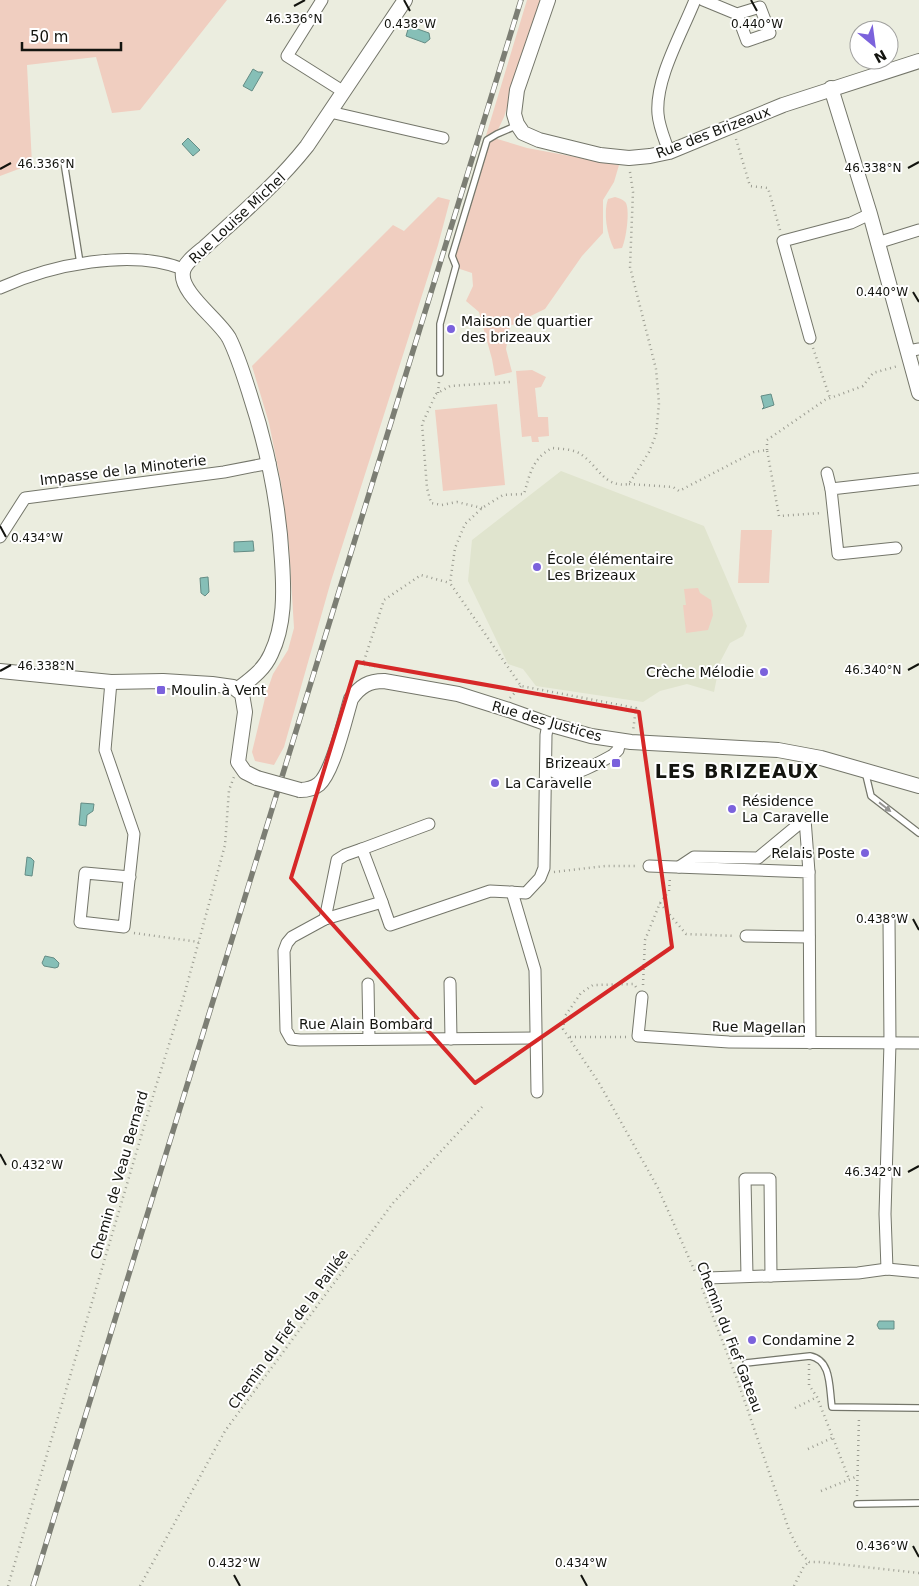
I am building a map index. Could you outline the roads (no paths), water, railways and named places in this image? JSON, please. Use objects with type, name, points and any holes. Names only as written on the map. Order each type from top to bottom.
[{"type":"street","points":[[322,0],[287,56],[344,92]]},
{"type":"street","name":"Rue Louise Michel","points":[[0,288],[26,276],[80,264],[125,260],[160,261],[183,269],[201,250],[274,184],[307,146],[405,0]]},
{"type":"street","points":[[518,125],[514,114],[518,90],[548,0]]},
{"type":"street","points":[[669,152],[658,116],[659,94],[662,80],[695,0]]},
{"type":"street","points":[[703,0],[737,14]]},
{"type":"street","name":"Rue des Brizeaux","points":[[518,125],[523,133],[539,140],[600,155],[629,158],[650,156],[669,152],[731,125],[831,88],[919,61]]},
{"type":"street","points":[[831,88],[912,354],[919,393]]},
{"type":"street","points":[[330,112],[443,138]]},
{"type":"street","points":[[810,338],[783,241],[850,224],[870,214]]},
{"type":"street","points":[[877,243],[919,230]]},
{"type":"street","points":[[0,671],[111,682],[227,685],[238,689],[264,668],[272,653],[277,638],[284,598],[281,534],[276,490],[270,463],[257,415],[237,355],[228,336],[218,322],[190,293],[182,278],[183,269]]},
{"type":"street","name":"Impasse de la Minoterie","points":[[0,537],[25,498],[224,472],[270,463]]},
{"type":"street","points":[[827,473],[831,489],[838,554],[896,548]]},
{"type":"street","points":[[831,489],[919,479]]},
{"type":"street","name":"Rue des Justices","points":[[238,689],[244,700],[245,712],[237,760],[242,770],[257,778],[300,790],[314,787],[325,777],[351,700],[363,686],[373,681],[384,681],[458,694],[548,724],[591,736],[626,742],[778,750],[822,758],[919,786]]},
{"type":"street","points":[[111,682],[106,750],[134,834],[130,877],[124,927],[80,922],[85,873],[130,877]]},
{"type":"street","points":[[362,849],[390,926],[490,891],[526,893],[540,878],[544,868],[546,735],[548,724]]},
{"type":"street","points":[[546,764],[556,773],[564,776],[613,755],[626,742]]},
{"type":"street","points":[[675,866],[694,857],[758,858],[805,819],[809,872],[810,1043]]},
{"type":"street","points":[[382,902],[325,919],[337,860],[345,855],[429,824]]},
{"type":"street","points":[[650,866],[809,872]]},
{"type":"street","points":[[512,892],[535,970],[537,1092]]},
{"type":"street","name":"Rue Alain Bombard","points":[[325,919],[292,937],[284,951],[286,1030],[291,1039],[536,1038]]},
{"type":"street","points":[[887,1269],[885,1214],[890,1043],[889,920]]},
{"type":"street","points":[[746,936],[809,937]]},
{"type":"street","points":[[450,983],[451,1039]]},
{"type":"street","points":[[368,984],[368,1039]]},
{"type":"street","name":"Rue Magellan","points":[[642,997],[638,1036],[729,1042],[919,1043]]},
{"type":"street","points":[[747,1276],[745,1178],[770,1179],[771,1276]]},
{"type":"street","points":[[702,1282],[747,1276],[858,1273],[887,1269],[919,1272]]},
{"type":"lane","points":[[440,373],[440,324],[456,266],[452,256],[487,140],[518,125]]},
{"type":"lane","points":[[64,162],[80,264]]},
{"type":"lane","points":[[864,771],[871,796],[919,833]]},
{"type":"lane","points":[[746,1363],[810,1356],[818,1358],[826,1368],[832,1407],[919,1408]]},
{"type":"lane","points":[[857,1504],[919,1503]]},
{"type":"water","points":[[409,26],[429,33],[430,39],[425,43],[406,36]]},
{"type":"water","points":[[253,69],[263,72],[252,91],[243,86]]},
{"type":"water","points":[[188,138],[200,150],[193,156],[182,144]]},
{"type":"water","points":[[771,394],[774,405],[762,409],[764,407],[761,396]]},
{"type":"water","points":[[253,541],[254,551],[234,552],[234,542]]},
{"type":"water","points":[[208,577],[209,592],[205,596],[201,593],[200,578]]},
{"type":"water","points":[[81,803],[94,804],[93,811],[87,815],[86,826],[79,825]]},
{"type":"water","points":[[27,857],[34,861],[32,876],[25,875]]},
{"type":"water","points":[[45,956],[54,958],[59,963],[58,967],[44,966],[42,963]]},
{"type":"water","points":[[879,1321],[894,1321],[894,1329],[879,1329],[877,1325]]},
{"type":"railway","points":[[33,1586],[521,0]]},
{"type":"place","name":"Maison de quartier des brizeaux","points":[[451,329]]},
{"type":"place","name":"École élémentaire Les Brizeaux","points":[[537,567]]},
{"type":"place","name":"Crèche Mélodie","points":[[764,672]]},
{"type":"place","name":"Moulin à Vent","points":[[161,690]]},
{"type":"place","name":"Brizeaux","points":[[616,763]]},
{"type":"place","name":"La Caravelle","points":[[495,783]]},
{"type":"place","name":"Résidence La Caravelle","points":[[732,809]]},
{"type":"place","name":"Relais Poste","points":[[865,853]]},
{"type":"place","name":"Condamine 2","points":[[752,1340]]},
{"type":"district","name":"LES BRIZEAUX","points":[[737,771]]}]
